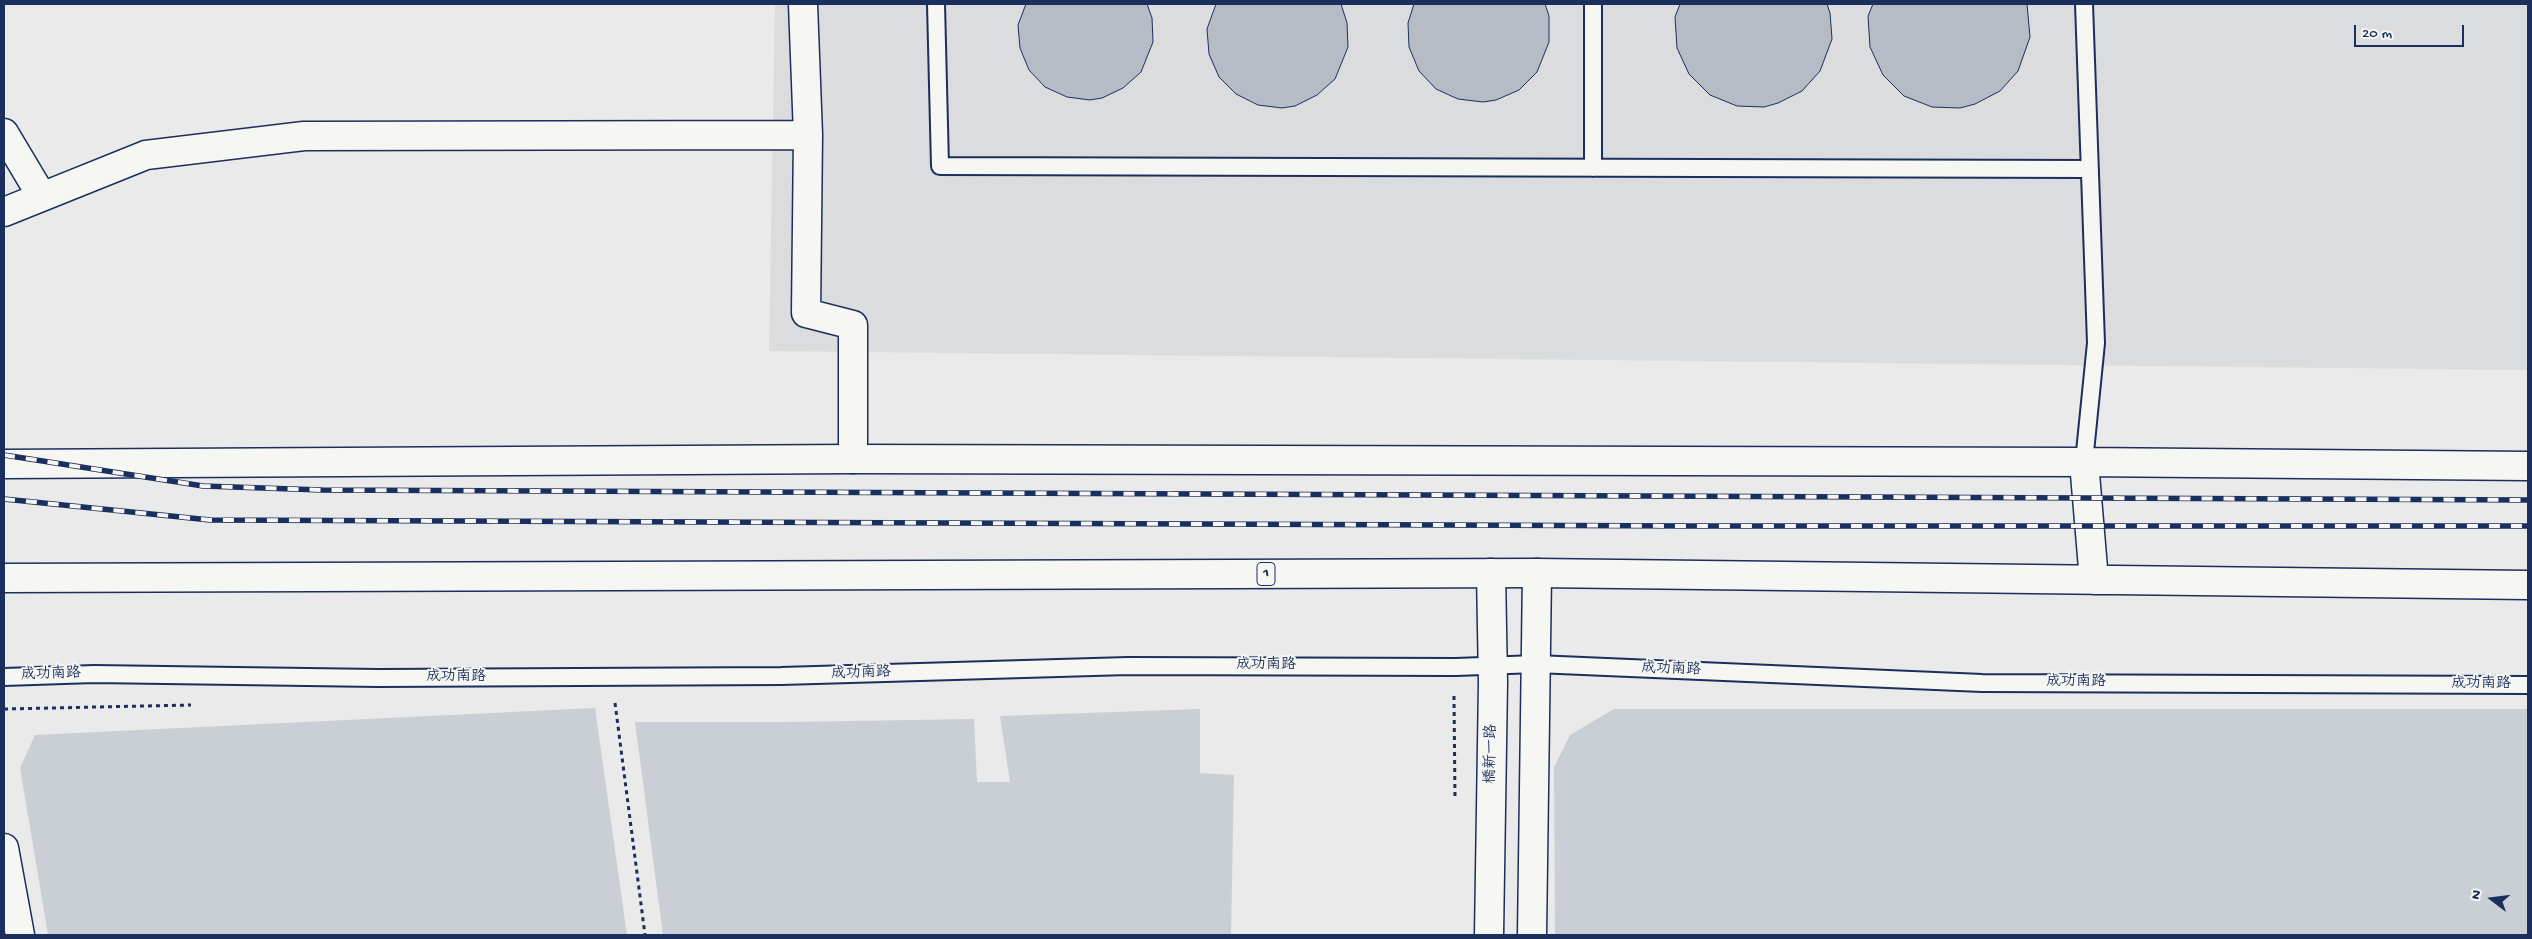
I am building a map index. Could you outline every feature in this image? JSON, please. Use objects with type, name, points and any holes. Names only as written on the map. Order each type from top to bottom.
[{"type":"main road","points":[[803,4],[808,135],[806,312],[853,325],[854,459]]},
{"type":"main road","points":[[4,133],[41,195]]},
{"type":"main road","points":[[4,212],[41,195],[146,154],[304,136],[808,135]]},
{"type":"main road","points":[[4,464],[854,459],[2084,462],[2528,466]]},
{"type":"main road","points":[[2084,462],[2094,580]]},
{"type":"main road","name":"橋新一路","points":[[1489,935],[1492,666],[1491,574]]},
{"type":"main road","points":[[1532,935],[1537,574]]},
{"type":"main road","name":"1","points":[[4,578],[1537,574],[2528,584]]},
{"type":"main road","points":[[4,848],[20,935]]},
{"type":"lane","points":[[936,4],[940,166],[2090,170]]},
{"type":"lane","points":[[1593,4],[1593,168]]},
{"type":"lane","points":[[2084,4],[2096,344],[2084,462]]},
{"type":"lane","name":"成功南路","points":[[4,677],[94,674],[378,678],[781,676],[1128,666],[1492,666],[1536,664],[1982,683],[2528,685]]},
{"type":"path","points":[[614,698],[645,935]]},
{"type":"shaded area","points":[[775,4],[2528,4],[2528,370],[769,351]]},
{"type":"shaded area","points":[[595,708],[627,935],[48,935],[20,768],[35,735]]},
{"type":"shaded area","points":[[1200,709],[1200,773],[1234,775],[1231,935],[663,935],[635,722],[974,719],[977,782],[1010,782],[1000,716]]},
{"type":"shaded area","points":[[1614,709],[2528,709],[2528,935],[1555,935],[1554,767],[1570,735]]},
{"type":"building","points":[[1026,4],[1147,4],[1152,18],[1153,42],[1141,72],[1123,88],[1102,98],[1090,100],[1067,97],[1045,87],[1029,70],[1020,48],[1018,25]]},
{"type":"building","points":[[1216,4],[1341,4],[1347,23],[1348,47],[1335,79],[1317,95],[1295,106],[1282,108],[1258,105],[1236,94],[1219,77],[1209,54],[1207,29]]},
{"type":"building","points":[[1414,4],[1545,4],[1549,16],[1549,42],[1537,72],[1519,90],[1496,100],[1483,102],[1458,99],[1436,89],[1419,71],[1409,47],[1408,23]]},
{"type":"building","points":[[1680,4],[1827,4],[1830,13],[1832,39],[1820,71],[1802,91],[1778,103],[1764,107],[1737,106],[1710,95],[1689,74],[1677,48],[1675,17]]},
{"type":"building","points":[[1873,4],[2027,4],[2030,37],[2018,71],[2000,91],[1975,104],[1960,108],[1932,107],[1904,96],[1883,75],[1870,47],[1868,16]]},
{"type":"railway","points":[[4,455],[203,486],[322,490],[2528,500]]},
{"type":"railway","points":[[4,499],[210,520],[1692,526],[2528,526]]}]
